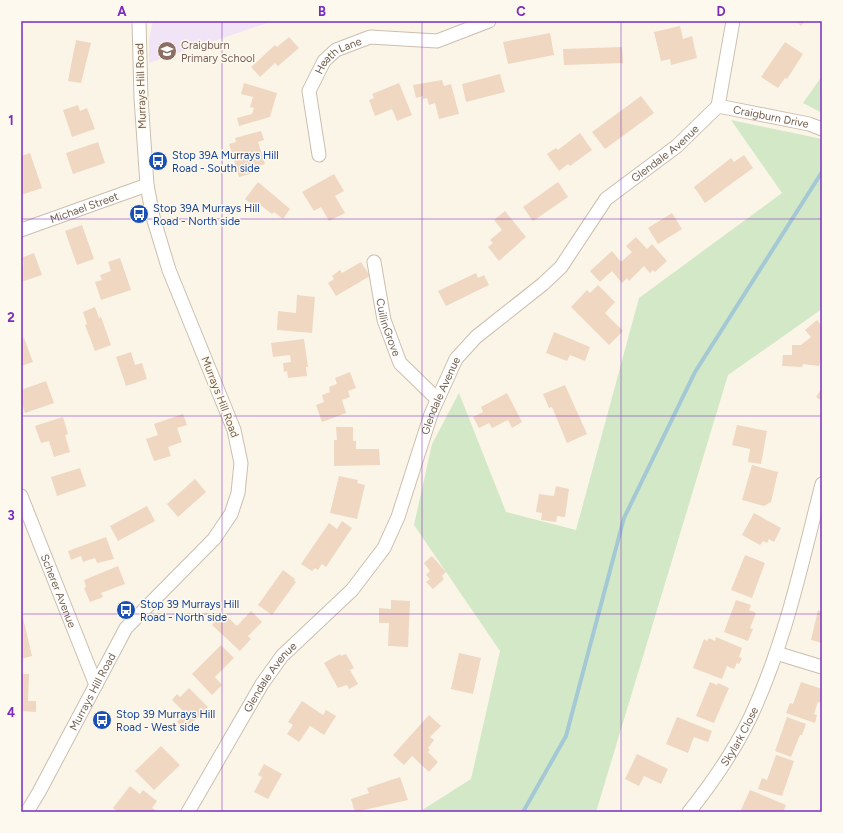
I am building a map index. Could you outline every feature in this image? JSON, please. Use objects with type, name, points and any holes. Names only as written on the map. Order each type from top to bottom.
[{"type":"street","name":"Murrays Hill Road","points":[[27,812],[126,628],[214,539],[230,514],[238,493],[240,463],[234,430],[169,270],[153,217],[147,185],[140,98],[139,21]]},
{"type":"street","name":"Heath Lane","points":[[318,155],[309,91],[324,61],[336,50],[370,37],[437,41],[489,21]]},
{"type":"street","points":[[718,106],[733,21]]},
{"type":"street","name":"Craigburn Drive","points":[[718,106],[809,124],[822,129]]},
{"type":"street","name":"Glendale Avenue","points":[[188,812],[262,684],[282,656],[352,590],[384,548],[398,517],[430,414],[456,359],[476,337],[543,284],[561,267],[606,199],[676,146],[718,106]]},
{"type":"street","name":"Michael Street","points":[[21,230],[147,185]]},
{"type":"street","name":"CuillinGrove","points":[[374,262],[384,320],[400,363],[437,399]]},
{"type":"street","name":"Skylark Close","points":[[690,812],[713,782],[750,718],[776,653],[822,484]]},
{"type":"street","name":"Scherer Avenue","points":[[22,499],[96,685]]},
{"type":"street","points":[[776,653],[822,667]]},
{"type":"shaded area","name":"Craigburn Primary School","points":[[153,21],[273,21],[149,63],[149,39]]},
{"type":"green space","points":[[822,76],[822,113],[803,103]]},
{"type":"green space","points":[[731,120],[822,139],[822,309],[728,375],[596,812],[419,812],[471,779],[500,651],[414,525],[432,444],[459,393],[506,512],[576,530],[639,298],[782,193]]},
{"type":"building","points":[[796,21],[805,21],[801,26]]},
{"type":"building","points":[[680,26],[683,39],[692,36],[697,58],[671,65],[670,59],[661,61],[654,32]]},
{"type":"building","points":[[550,33],[554,55],[508,64],[503,42]]},
{"type":"building","points":[[289,37],[299,48],[278,66],[275,63],[260,77],[251,67],[275,45],[277,47]]},
{"type":"building","points":[[76,40],[91,43],[81,83],[68,81]]},
{"type":"building","points":[[785,42],[803,54],[787,79],[785,78],[778,88],[761,77]]},
{"type":"building","points":[[622,47],[623,63],[564,65],[563,49]]},
{"type":"building","points":[[500,74],[505,92],[466,102],[462,84]]},
{"type":"building","points":[[442,80],[444,86],[451,84],[459,114],[439,119],[435,103],[429,105],[427,98],[423,99],[423,96],[416,98],[413,85]]},
{"type":"building","points":[[244,83],[277,93],[270,117],[239,126],[237,118],[252,114],[254,108],[250,107],[253,97],[241,94]]},
{"type":"building","points":[[399,83],[412,115],[397,121],[392,109],[375,116],[369,100],[374,98],[372,94]]},
{"type":"building","points":[[641,96],[654,113],[605,149],[592,132]]},
{"type":"building","points":[[78,105],[80,111],[87,108],[95,129],[72,137],[63,110]]},
{"type":"building","points":[[261,131],[264,140],[258,142],[265,164],[255,167],[256,172],[239,177],[229,144],[236,142],[235,138]]},
{"type":"building","points":[[580,133],[592,150],[570,166],[568,164],[559,171],[547,154],[556,148],[558,150]]},
{"type":"building","points":[[98,142],[105,163],[73,174],[66,153]]},
{"type":"building","points":[[30,153],[42,188],[21,195],[21,156]]},
{"type":"building","points":[[744,155],[753,168],[705,203],[694,187],[731,158],[734,162]]},
{"type":"building","points":[[334,174],[344,191],[335,196],[345,213],[329,221],[321,207],[314,211],[302,192]]},
{"type":"building","points":[[258,182],[290,209],[283,219],[274,212],[272,214],[259,204],[256,208],[245,199]]},
{"type":"building","points":[[558,182],[568,197],[533,221],[523,207]]},
{"type":"building","points":[[505,211],[526,237],[499,261],[488,247],[493,243],[490,240],[502,230],[494,220]]},
{"type":"building","points":[[672,213],[682,229],[658,244],[648,228]]},
{"type":"building","points":[[82,225],[94,259],[77,265],[65,231]]},
{"type":"building","points":[[636,237],[647,249],[652,244],[667,261],[655,272],[653,270],[650,273],[644,266],[629,281],[627,278],[622,283],[612,271],[600,282],[590,271],[612,251],[621,262],[632,252],[626,246]]},
{"type":"building","points":[[34,253],[42,275],[21,282],[21,265],[24,264],[21,258]]},
{"type":"building","points":[[120,258],[131,290],[101,300],[95,282],[102,280],[100,275],[111,271],[108,262]]},
{"type":"building","points":[[361,262],[370,276],[336,296],[328,283],[334,279],[332,276],[340,270],[342,273]]},
{"type":"building","points":[[476,273],[478,278],[484,275],[489,285],[446,306],[438,291]]},
{"type":"building","points":[[598,285],[615,302],[605,313],[623,331],[609,345],[571,307],[587,290],[590,293]]},
{"type":"building","points":[[297,295],[315,297],[312,333],[277,330],[278,311],[296,313]]},
{"type":"building","points":[[95,307],[99,318],[101,317],[111,345],[95,351],[85,325],[87,324],[83,312]]},
{"type":"building","points":[[817,320],[822,326],[822,357],[819,366],[803,364],[802,367],[782,366],[783,355],[792,355],[792,345],[801,345],[811,337],[805,330]]},
{"type":"building","points":[[554,332],[590,347],[585,361],[570,355],[567,361],[546,353]]},
{"type":"building","points":[[24,338],[33,362],[21,366],[21,339]]},
{"type":"building","points":[[304,339],[308,367],[306,367],[307,376],[288,378],[287,371],[284,372],[283,363],[291,362],[290,355],[273,357],[271,343]]},
{"type":"building","points":[[131,352],[135,365],[142,363],[147,379],[126,386],[116,357]]},
{"type":"building","points":[[350,372],[356,388],[348,391],[350,397],[342,400],[346,413],[322,422],[316,405],[324,402],[322,395],[330,392],[329,387],[337,384],[335,378]]},
{"type":"building","points":[[46,381],[54,403],[25,413],[21,402],[21,390]]},
{"type":"building","points":[[565,385],[587,434],[567,443],[552,407],[549,408],[543,394]]},
{"type":"building","points":[[822,388],[822,401],[816,397]]},
{"type":"building","points":[[507,393],[522,422],[512,428],[508,420],[492,428],[489,423],[479,428],[473,417],[483,412],[481,407]]},
{"type":"building","points":[[183,414],[187,425],[177,428],[182,442],[168,447],[171,456],[154,461],[146,439],[158,435],[154,424]]},
{"type":"building","points":[[63,417],[68,434],[65,435],[70,452],[54,457],[49,441],[41,443],[35,426]]},
{"type":"building","points":[[737,425],[767,431],[761,464],[748,462],[750,449],[732,445]]},
{"type":"building","points":[[336,427],[353,427],[353,441],[356,441],[356,449],[379,449],[380,465],[334,466],[334,440],[337,440]]},
{"type":"building","points":[[752,465],[778,472],[771,502],[764,506],[742,500]]},
{"type":"building","points":[[80,468],[86,486],[57,496],[51,477]]},
{"type":"building","points":[[339,476],[358,480],[357,483],[365,485],[357,519],[330,513]]},
{"type":"building","points":[[195,479],[206,492],[178,517],[167,504]]},
{"type":"building","points":[[556,486],[569,489],[565,517],[557,516],[556,522],[541,520],[542,513],[536,512],[539,494],[554,496]]},
{"type":"building","points":[[147,506],[155,521],[118,541],[110,526]]},
{"type":"building","points":[[754,513],[781,528],[774,542],[769,539],[767,543],[763,541],[760,545],[742,535]]},
{"type":"building","points":[[342,521],[352,528],[326,567],[322,564],[318,570],[315,568],[312,571],[301,564],[329,523],[337,529]]},
{"type":"building","points":[[106,537],[114,559],[97,563],[95,558],[83,562],[81,556],[71,560],[68,551]]},
{"type":"building","points":[[745,555],[765,563],[752,598],[731,590]]},
{"type":"building","points":[[432,556],[446,572],[442,576],[444,579],[433,589],[426,582],[430,579],[426,575],[430,571],[424,563]]},
{"type":"building","points":[[118,566],[125,584],[101,593],[103,597],[90,602],[84,588],[86,587],[84,580]]},
{"type":"building","points":[[283,570],[295,579],[294,580],[296,582],[272,615],[258,605]]},
{"type":"building","points":[[391,600],[410,601],[408,647],[388,646],[389,623],[379,623],[379,608],[391,609]]},
{"type":"building","points":[[736,600],[751,605],[749,610],[756,613],[750,628],[753,629],[748,641],[724,632]]},
{"type":"building","points":[[818,610],[822,612],[822,643],[811,640]]},
{"type":"building","points":[[251,611],[262,622],[248,636],[251,639],[240,651],[212,625],[223,613],[237,626]]},
{"type":"building","points":[[23,618],[32,656],[21,659],[21,619]]},
{"type":"building","points":[[716,637],[742,648],[739,657],[742,658],[739,664],[737,663],[734,669],[727,666],[722,679],[693,668],[704,639],[707,641],[709,638],[715,641]]},
{"type":"building","points":[[221,645],[234,658],[215,677],[222,685],[212,695],[192,674]]},
{"type":"building","points":[[459,653],[481,658],[473,694],[451,689]]},
{"type":"building","points":[[340,654],[341,656],[346,654],[354,668],[350,670],[358,684],[349,689],[347,685],[338,688],[324,663]]},
{"type":"building","points":[[21,674],[29,674],[28,701],[36,701],[36,712],[21,711]]},
{"type":"building","points":[[710,682],[717,685],[718,683],[729,688],[714,723],[696,716]]},
{"type":"building","points":[[801,682],[822,689],[822,703],[818,702],[814,714],[817,715],[815,723],[786,713],[790,703],[793,704]]},
{"type":"building","points":[[189,688],[208,707],[185,730],[177,722],[185,713],[172,700],[177,694],[180,697]]},
{"type":"building","points":[[302,701],[323,715],[326,710],[336,716],[324,735],[310,726],[299,742],[287,734],[293,725],[288,722]]},
{"type":"building","points":[[429,715],[441,726],[430,737],[434,740],[428,748],[430,750],[428,752],[438,762],[429,772],[412,756],[404,765],[393,755]]},
{"type":"building","points":[[677,717],[712,731],[708,742],[694,737],[688,753],[666,744]]},
{"type":"building","points":[[787,717],[806,724],[791,757],[775,751]]},
{"type":"building","points":[[161,746],[180,765],[154,790],[135,771]]},
{"type":"building","points":[[637,754],[668,769],[661,784],[644,776],[639,786],[625,779]]},
{"type":"building","points":[[776,755],[794,761],[782,796],[758,789],[762,778],[767,780]]},
{"type":"building","points":[[264,764],[282,774],[268,799],[254,792],[262,777],[258,775]]},
{"type":"building","points":[[400,777],[408,800],[355,812],[351,799],[369,793],[367,788]]},
{"type":"building","points":[[130,786],[140,794],[143,790],[157,801],[152,808],[155,810],[153,812],[118,812],[113,808]]},
{"type":"building","points":[[750,790],[786,805],[783,812],[740,812]]},
{"type":"waterway","points":[[523,812],[566,736],[624,518],[695,372],[822,172]]},
{"type":"place","name":"Craigburn Primary School","points":[[167,51]]},
{"type":"place","name":"Stop 39A Murrays Hill Road - South side","points":[[158,161]]},
{"type":"place","name":"Stop 39A Murrays Hill Road - North side","points":[[139,214]]},
{"type":"place","name":"Stop 39 Murrays Hill Road - North side","points":[[126,610]]},
{"type":"place","name":"Stop 39 Murrays Hill Road - West side","points":[[102,720]]}]
